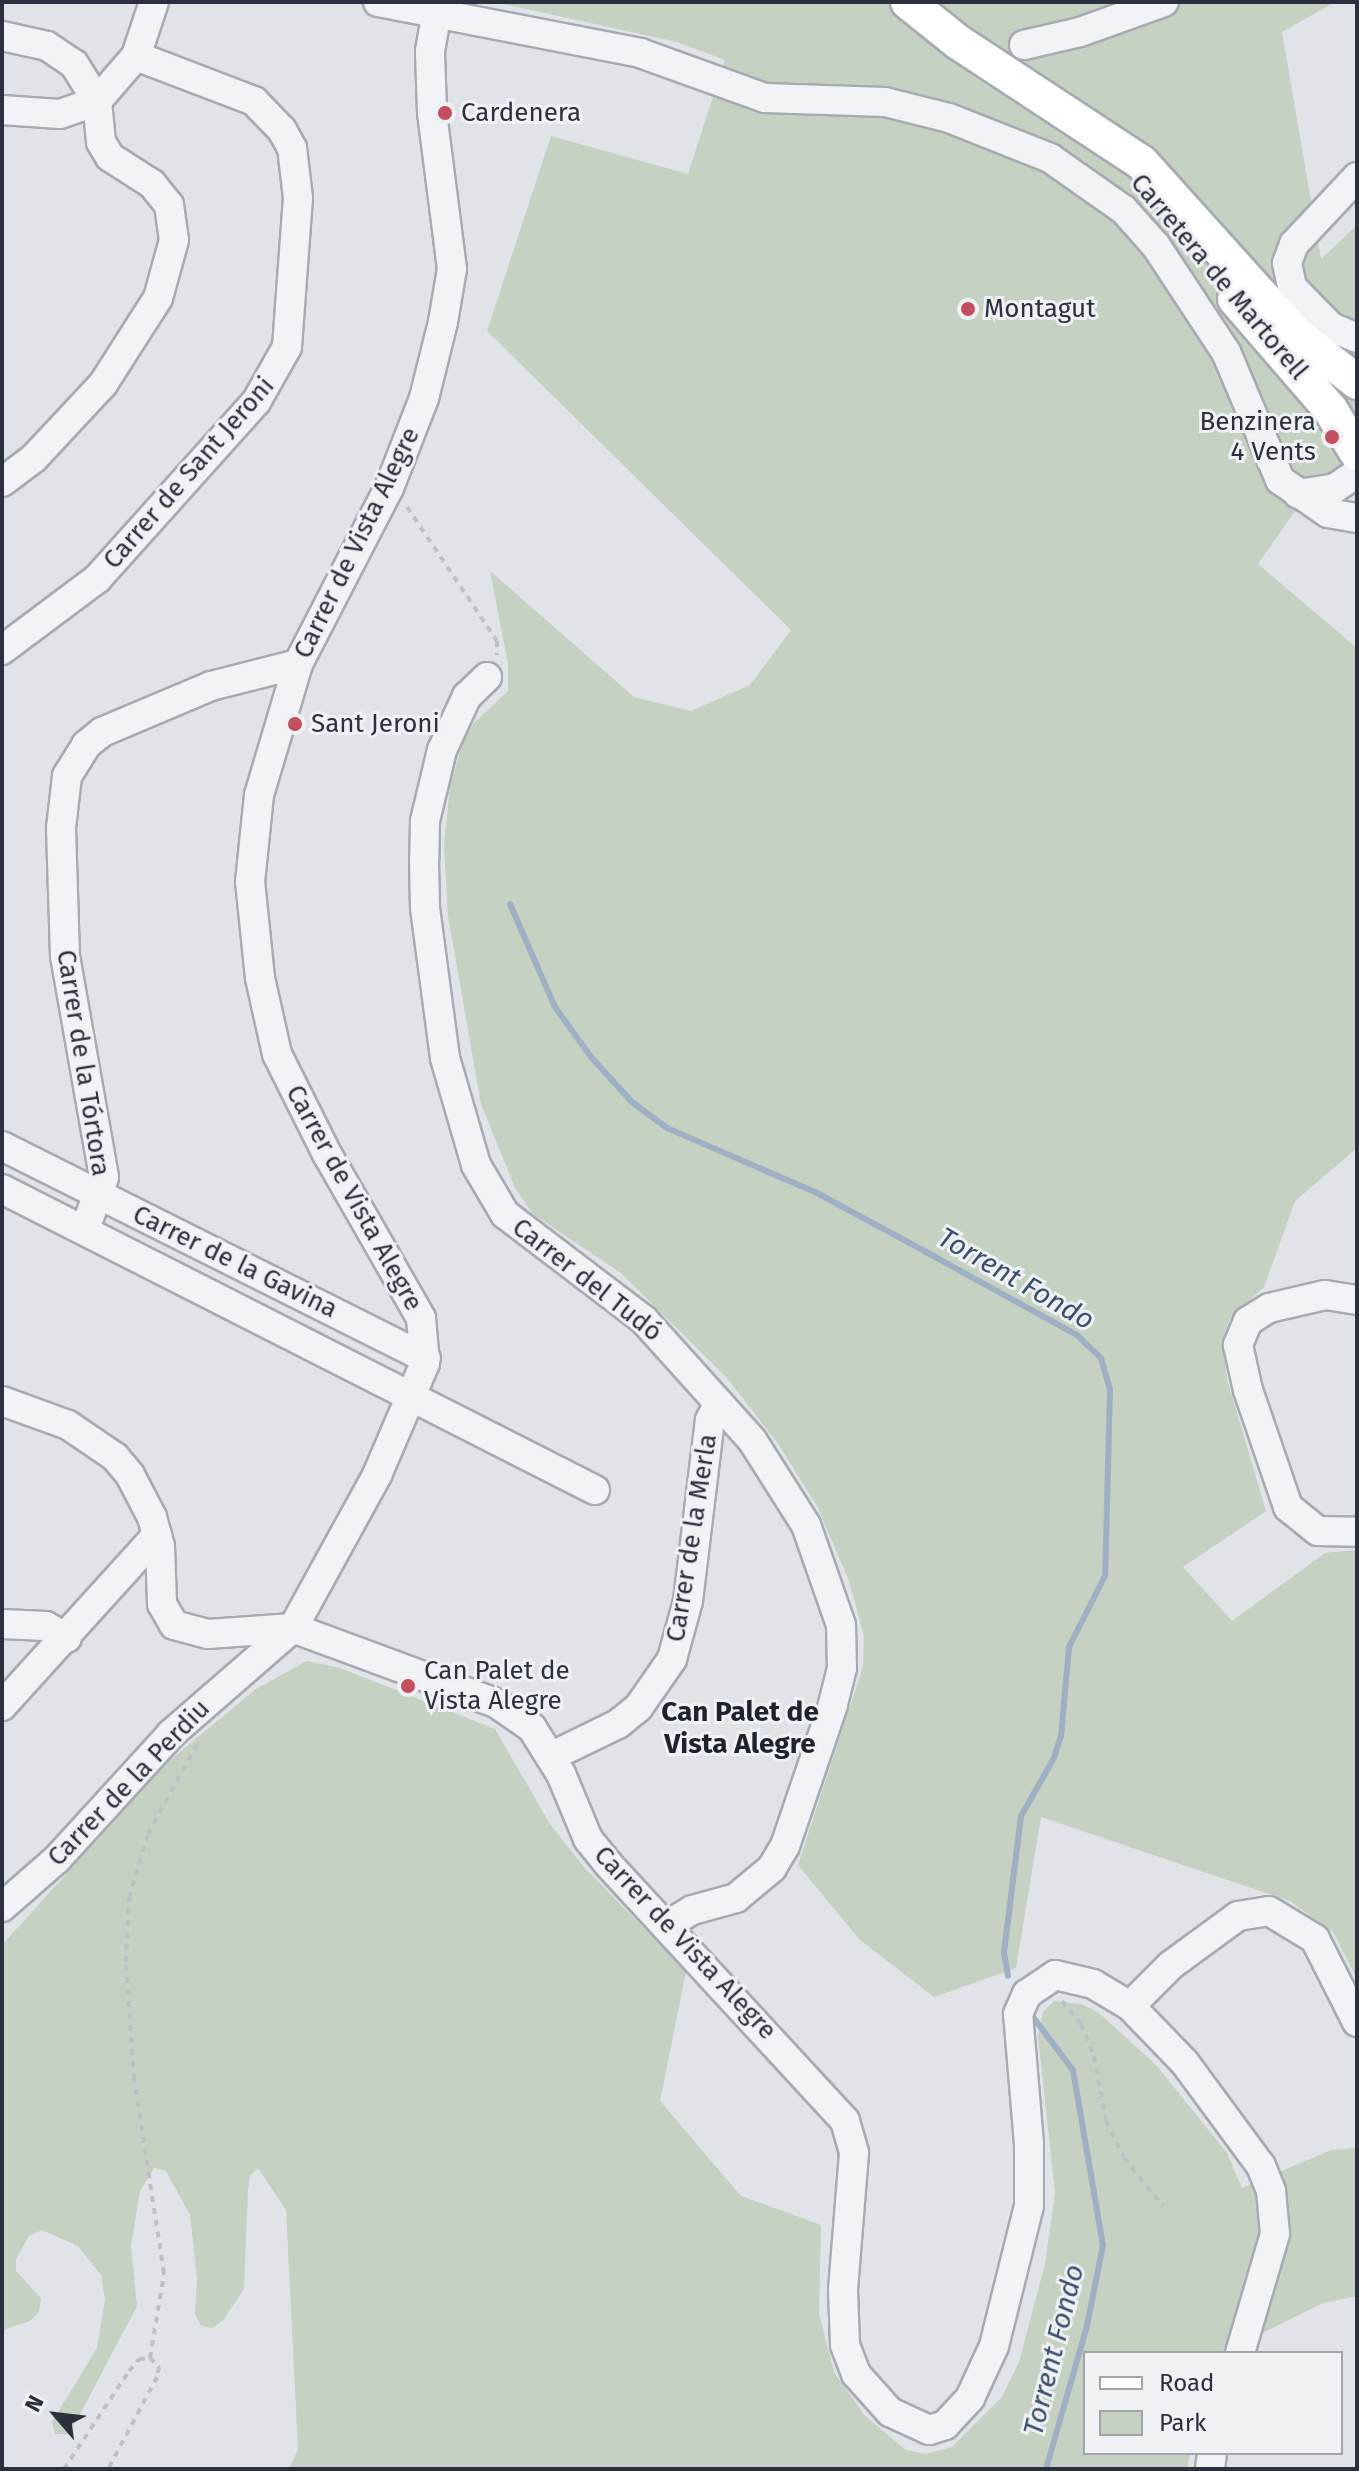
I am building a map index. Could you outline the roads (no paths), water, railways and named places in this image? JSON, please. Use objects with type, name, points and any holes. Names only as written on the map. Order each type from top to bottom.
[{"type":"main road","name":"Carretera de Martorell","points":[[908,2],[1105,141],[1141,162],[1296,334],[1357,382]]},
{"type":"main road","name":"Carretera de Martorell","points":[[1105,141],[1330,409],[1357,453]]},
{"type":"street","points":[[2,110],[60,114],[97,101],[136,56],[154,2]]},
{"type":"street","points":[[378,2],[436,16],[640,53],[765,98],[885,102],[949,118],[1050,158],[1124,210],[1156,246],[1226,352],[1280,480],[1328,513],[1357,518]]},
{"type":"street","points":[[1024,45],[1080,32],[1164,2]]},
{"type":"street","name":"Carrer de Vista Alegre","points":[[436,16],[430,94],[452,269],[443,322],[424,398],[389,488],[298,664],[259,795],[252,848],[252,927],[263,992],[288,1080],[421,1318],[426,1358],[413,1399],[293,1628],[496,1703],[532,1728],[552,1756],[588,1839],[845,2121],[854,2153],[843,2290],[845,2345],[870,2394],[912,2426],[929,2430],[945,2425],[970,2398],[1008,2306],[1029,2206],[1029,2144],[1018,2014],[1027,1994],[1055,1975],[1093,1984],[1130,2006]]},
{"type":"street","points":[[2,36],[59,53],[74,64],[97,101],[101,142],[110,157],[152,184],[169,205],[174,240],[158,298],[103,384],[34,458],[2,482]]},
{"type":"street","name":"Carrer de Sant Jeroni","points":[[2,650],[97,579],[256,402],[287,347],[298,198],[292,148],[269,114],[254,101],[136,56]]},
{"type":"street","points":[[1357,177],[1294,244],[1287,263],[1292,287],[1331,327],[1357,338]]},
{"type":"street","points":[[1298,494],[1335,488],[1357,473]]},
{"type":"street","name":"Carrer de la Tórtora","points":[[85,1229],[101,1195],[98,1132],[65,956],[61,828],[67,776],[86,745],[102,732],[225,681],[298,664]]},
{"type":"street","name":"Carrer del Tudó","points":[[487,677],[467,696],[442,750],[424,847],[425,908],[443,1043],[472,1153],[505,1214],[644,1320],[719,1403],[773,1470],[806,1525],[841,1625],[842,1668],[805,1792],[772,1868],[736,1898],[692,1910],[666,1926]]},
{"type":"street","name":"Carrer de la Gavina","points":[[2,1146],[426,1358]]},
{"type":"street","name":"Carrer de la Gavina","points":[[2,1189],[595,1490]]},
{"type":"street","points":[[1357,1300],[1325,1295],[1269,1308],[1248,1321],[1238,1345],[1243,1375],[1288,1507],[1318,1531],[1357,1532]]},
{"type":"street","points":[[2,1401],[68,1425],[115,1457],[145,1497],[157,1535],[162,1604],[174,1625],[208,1634],[293,1628]]},
{"type":"street","name":"Carrer de la Merla","points":[[552,1756],[618,1724],[638,1708],[672,1659],[688,1601],[710,1420],[719,1403]]},
{"type":"street","points":[[2,1706],[67,1638],[157,1535]]},
{"type":"street","points":[[2,1624],[46,1626],[67,1638]]},
{"type":"street","name":"Carrer de la Perdiu","points":[[2,1907],[57,1859],[171,1734],[293,1628]]},
{"type":"street","points":[[1241,2351],[1275,2234],[1271,2191],[1235,2125],[1130,2006],[1171,1965],[1238,1916],[1269,1911],[1315,1939],[1357,2022]]},
{"type":"waterway","name":"Torrent Fondo","points":[[510,904],[555,1007],[591,1057],[632,1102],[667,1128],[817,1193],[926,1252],[1077,1335],[1101,1358],[1110,1390],[1105,1576],[1069,1647],[1061,1736],[1054,1758],[1021,1816],[1004,1953],[1008,1976]]},
{"type":"waterway","name":"Torrent Fondo","points":[[1033,2017],[1073,2070],[1103,2245],[1087,2326],[1046,2469]]},
{"type":"place","name":"Cardenera","points":[[445,113]]},
{"type":"place","name":"Montagut","points":[[968,309]]},
{"type":"place","name":"Benzinera 4 Vents","points":[[1332,437]]},
{"type":"place","name":"Sant Jeroni","points":[[295,724]]},
{"type":"place","name":"Can Palet de Vista Alegre","points":[[408,1686]]},
{"type":"district","name":"Can Palet de Vista Alegre","points":[[740,1728]]}]
